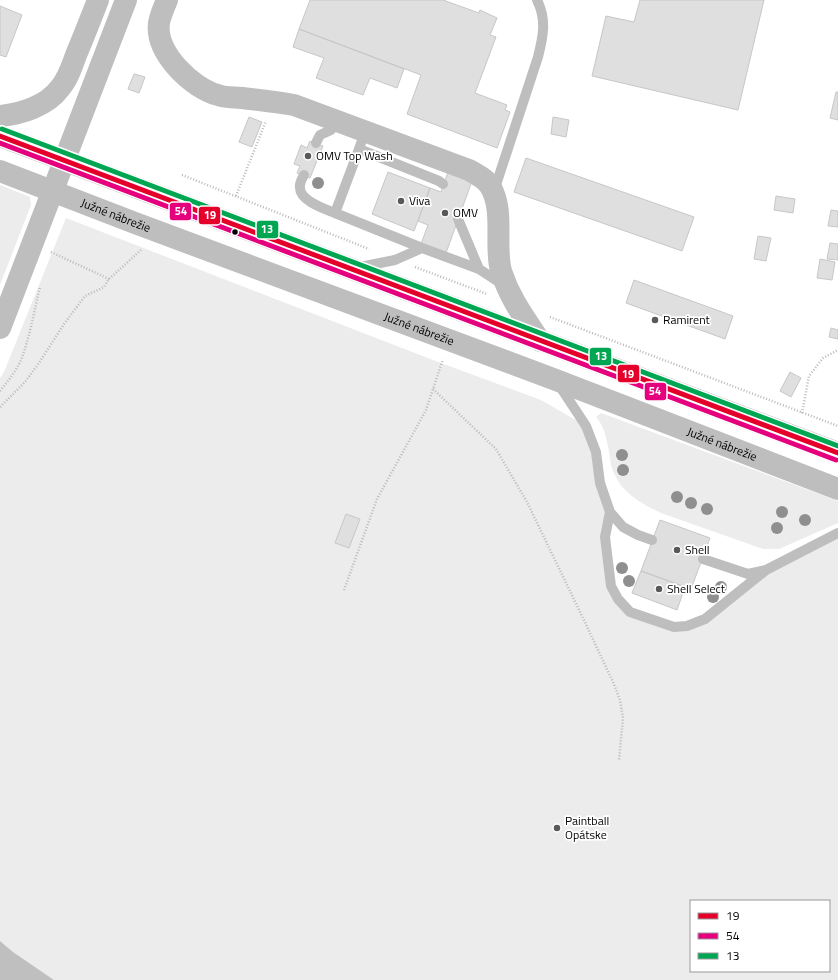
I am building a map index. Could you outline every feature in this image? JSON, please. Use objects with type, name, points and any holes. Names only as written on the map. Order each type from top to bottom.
[{"type":"highway","points":[[0,116],[31,109],[47,100],[60,88],[70,69],[98,0]]},
{"type":"highway","points":[[0,328],[126,0]]},
{"type":"highway","points":[[167,0],[159,23],[161,40],[171,58],[187,78],[200,87],[219,96],[273,101],[294,105],[336,120],[362,140],[468,170],[484,180],[494,193],[498,210],[501,270],[514,304],[540,340]]},
{"type":"highway","points":[[0,136],[838,453]]},
{"type":"highway","name":"Južné nábrežie","points":[[0,171],[556,380],[838,489]]},
{"type":"lane","points":[[494,193],[538,58],[543,38],[544,22],[537,0]]},
{"type":"lane","points":[[316,143],[320,135],[331,130],[336,120]]},
{"type":"lane","points":[[335,213],[362,140],[443,184]]},
{"type":"lane","points":[[304,175],[299,187],[300,192],[317,206],[479,269],[507,287]]},
{"type":"lane","points":[[458,219],[479,269]]},
{"type":"lane","points":[[351,269],[395,260],[422,248]]},
{"type":"lane","points":[[556,380],[589,433],[596,452],[600,484],[610,512],[623,527],[652,540]]},
{"type":"lane","points":[[610,512],[605,537],[611,586],[618,599],[630,612],[674,626],[687,626],[705,619],[766,570],[838,533]]},
{"type":"lane","points":[[703,559],[748,574],[766,570]]},
{"type":"path","points":[[236,196],[273,101]]},
{"type":"path","points":[[48,250],[109,279]]},
{"type":"path","points":[[0,407],[25,382],[39,364],[64,324],[85,296],[104,286],[109,279],[141,250]]},
{"type":"path","points":[[0,391],[13,374],[21,359],[32,324],[41,280]]},
{"type":"path","points":[[344,590],[377,499],[426,410],[449,341]]},
{"type":"path","points":[[802,413],[810,376],[824,358],[838,350]]},
{"type":"path","points":[[433,389],[496,449],[527,502],[582,616],[620,700],[623,718],[619,760]]},
{"type":"shaded area","points":[[0,185],[30,197],[31,205],[0,285]]},
{"type":"shaded area","points":[[66,218],[433,360],[541,400],[586,426],[610,512],[605,537],[611,586],[630,612],[687,626],[766,570],[838,533],[838,980],[54,980],[13,952],[0,941],[0,378],[4,372]]},
{"type":"shaded area","points":[[601,413],[838,501],[838,523],[779,549],[763,549],[661,513],[635,498],[623,488],[619,482],[612,466],[605,433],[596,417]]},
{"type":"shaded area","points":[[0,941],[13,952],[54,980],[0,980]]},
{"type":"building","points":[[310,0],[443,0],[479,13],[480,10],[497,18],[490,35],[496,37],[475,93],[507,105],[505,110],[510,112],[497,148],[407,114],[421,75],[299,29]]},
{"type":"building","points":[[640,0],[764,0],[738,110],[592,76],[606,16],[634,22]]},
{"type":"building","points":[[0,6],[22,15],[6,57],[0,55]]},
{"type":"building","points":[[299,29],[404,69],[397,88],[370,78],[363,95],[316,78],[324,58],[293,47]]},
{"type":"building","points":[[134,74],[145,77],[139,93],[128,89]]},
{"type":"building","points":[[836,92],[838,92],[838,120],[830,118]]},
{"type":"building","points":[[249,117],[262,122],[252,147],[239,142]]},
{"type":"building","points":[[553,117],[569,120],[566,137],[551,134]]},
{"type":"building","name":"OMV Top Wash","points":[[310,141],[323,146],[310,178],[297,173],[300,166],[294,164],[301,145],[307,148]]},
{"type":"building","points":[[526,158],[694,217],[682,251],[514,192]]},
{"type":"building","name":"Viva","points":[[388,172],[430,188],[414,231],[372,214]]},
{"type":"building","points":[[448,172],[472,181],[446,253],[421,244],[428,225],[418,221],[430,188],[441,192]]},
{"type":"building","points":[[776,196],[795,199],[793,213],[774,210]]},
{"type":"building","points":[[831,210],[838,211],[838,227],[828,226]]},
{"type":"building","points":[[758,236],[771,238],[766,261],[754,259]]},
{"type":"building","points":[[830,243],[838,244],[838,260],[827,259]]},
{"type":"building","points":[[820,259],[835,262],[832,280],[817,278]]},
{"type":"building","points":[[634,280],[733,316],[725,339],[626,303]]},
{"type":"building","points":[[831,328],[838,330],[838,339],[829,337]]},
{"type":"building","points":[[790,372],[801,378],[791,397],[780,391]]},
{"type":"building","points":[[346,514],[360,519],[349,548],[335,543]]},
{"type":"building","name":"Shell","points":[[660,520],[710,538],[691,589],[641,571]]},
{"type":"building","name":"Shell Select","points":[[641,571],[685,587],[677,610],[632,593]]},
{"type":"transit line","name":"13","points":[[2,129],[838,446]]},
{"type":"transit line","name":"19","points":[[0,136],[838,453]]},
{"type":"transit line","name":"54","points":[[0,143],[836,460]]},
{"type":"place","name":"OMV Top Wash","points":[[308,156]]},
{"type":"place","name":"Viva","points":[[401,201]]},
{"type":"place","name":"OMV","points":[[445,213]]},
{"type":"place","name":"Ramirent","points":[[655,320]]},
{"type":"place","name":"Shell","points":[[677,550]]},
{"type":"place","name":"Shell Select","points":[[659,589]]},
{"type":"place","name":"Paintball Opátske","points":[[557,828]]}]
